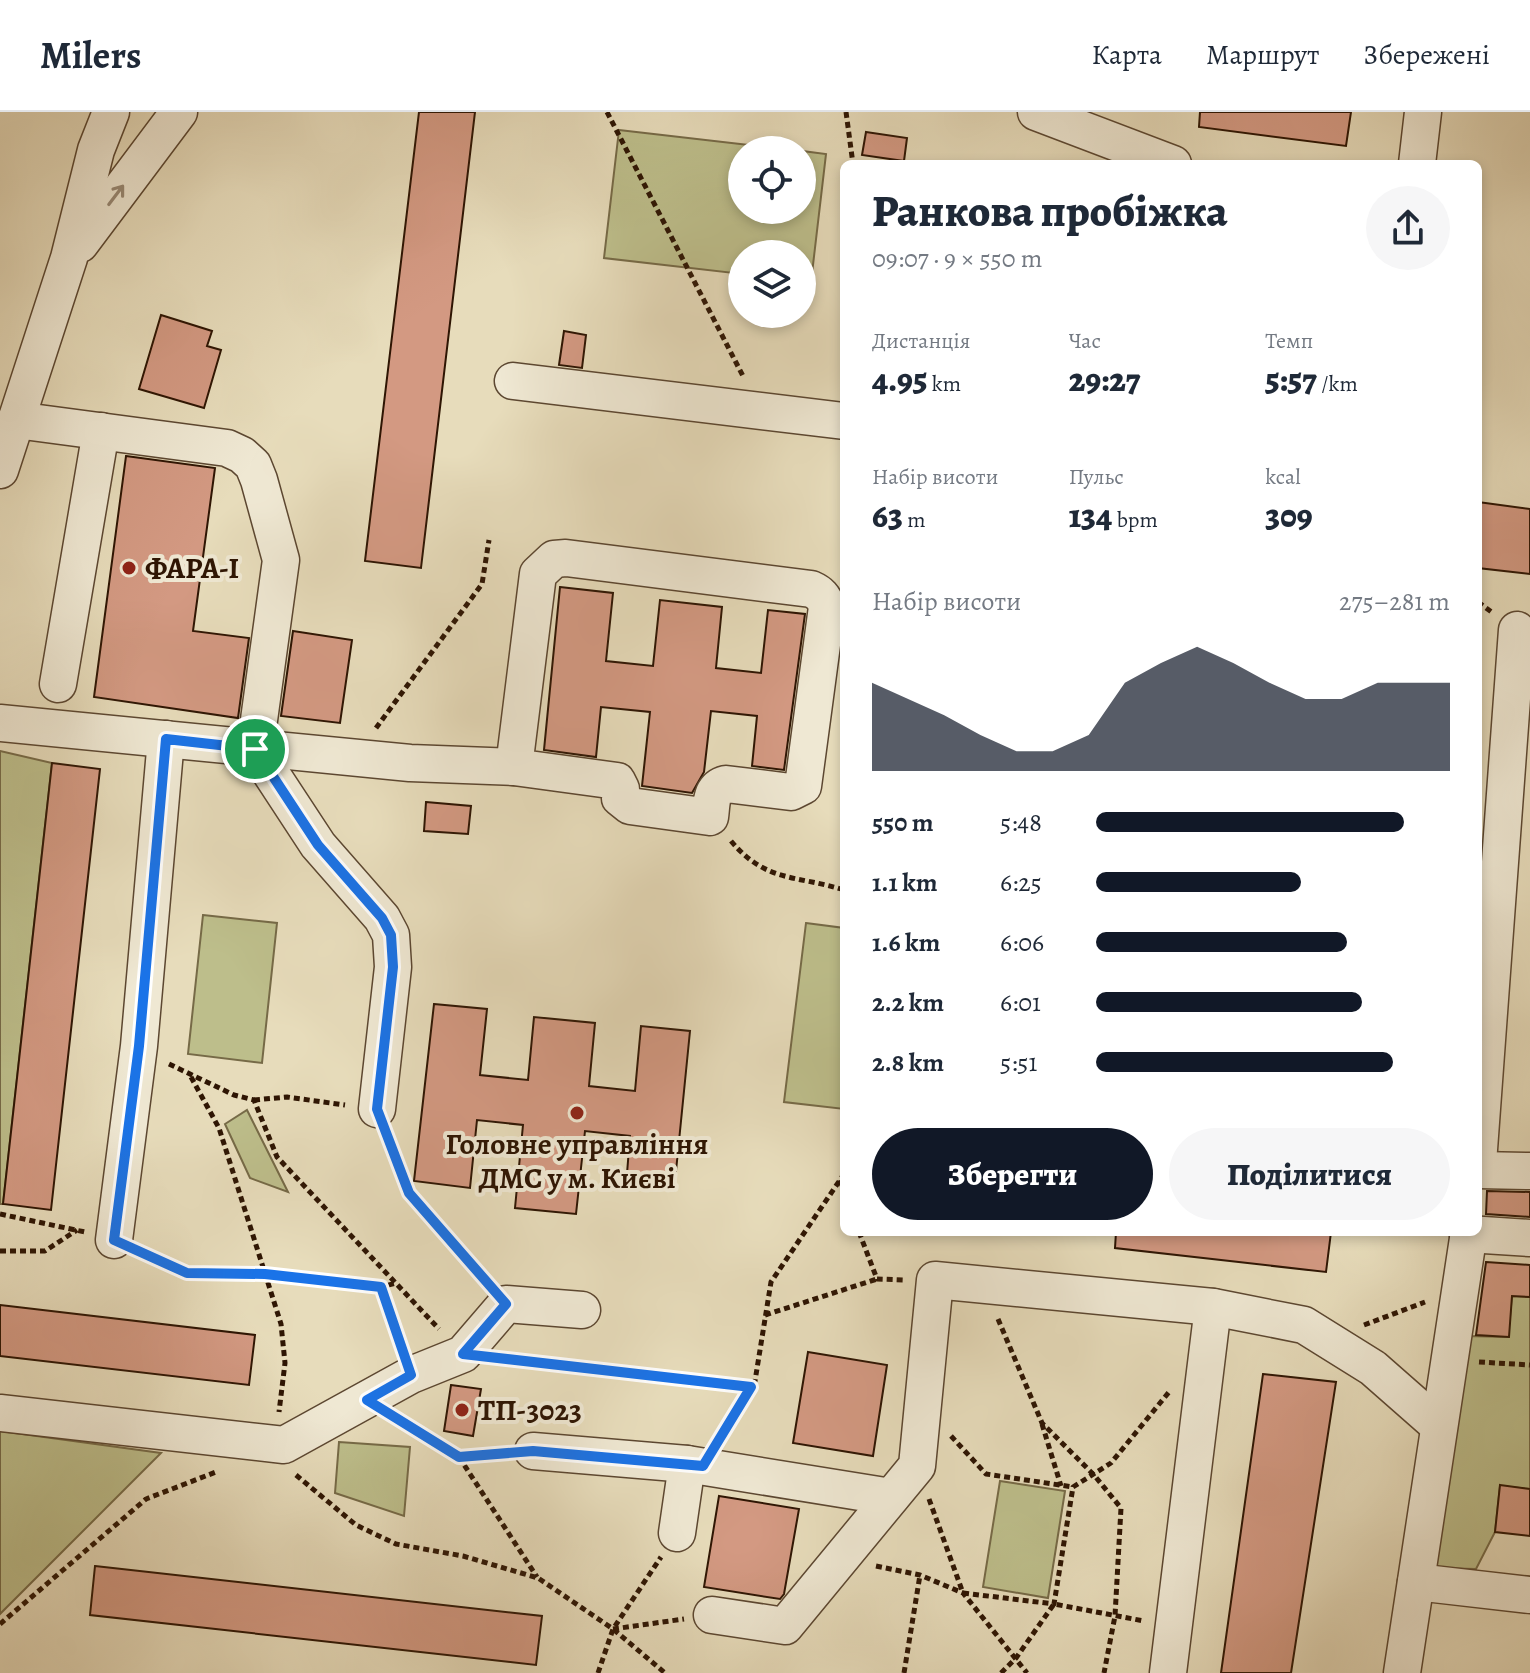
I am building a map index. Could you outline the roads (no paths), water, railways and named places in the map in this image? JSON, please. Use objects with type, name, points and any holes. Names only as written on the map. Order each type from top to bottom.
[{"type":"street","points":[[0,470],[69,258],[96,150],[111,112]]},
{"type":"street","points":[[69,258],[179,112]]},
{"type":"street","points":[[1036,112],[1162,160]]},
{"type":"street","points":[[1417,160],[1423,112]]},
{"type":"street","points":[[513,381],[840,421]]},
{"type":"street","points":[[16,420],[227,448],[253,465],[281,560],[255,749],[318,845],[382,918],[391,935],[393,967],[377,1109]]},
{"type":"street","points":[[58,684],[101,431]]},
{"type":"street","points":[[0,723],[410,763],[514,767],[617,781],[621,789],[620,798],[630,806],[710,817],[713,795],[720,785],[791,792],[798,790],[806,780],[827,607],[825,599],[811,589],[554,559],[538,574],[514,767]]},
{"type":"street","points":[[1482,1069],[1517,630]]},
{"type":"street","points":[[114,1240],[139,1046],[166,739]]},
{"type":"street","points":[[1482,1170],[1530,1171]]},
{"type":"street","points":[[1482,1234],[1530,1238]]},
{"type":"street","points":[[1402,1673],[1469,1236]]},
{"type":"street","points":[[712,1615],[785,1626],[917,1466],[935,1280],[1213,1307],[1304,1325],[1373,1368],[1439,1426]]},
{"type":"street","points":[[0,1413],[284,1445],[411,1375],[463,1354],[506,1304],[582,1310]]},
{"type":"street","points":[[1168,1673],[1213,1307]]},
{"type":"street","points":[[533,1451],[695,1465],[891,1497]]},
{"type":"street","points":[[677,1533],[695,1465]]},
{"type":"street","points":[[1416,1582],[1530,1595]]},
{"type":"place","name":"ФАРА-І","points":[[129,568]]},
{"type":"place","name":"Головне управління ДМС у м. Києві","points":[[577,1113]]},
{"type":"place","name":"ТП-3023","points":[[462,1410]]}]
